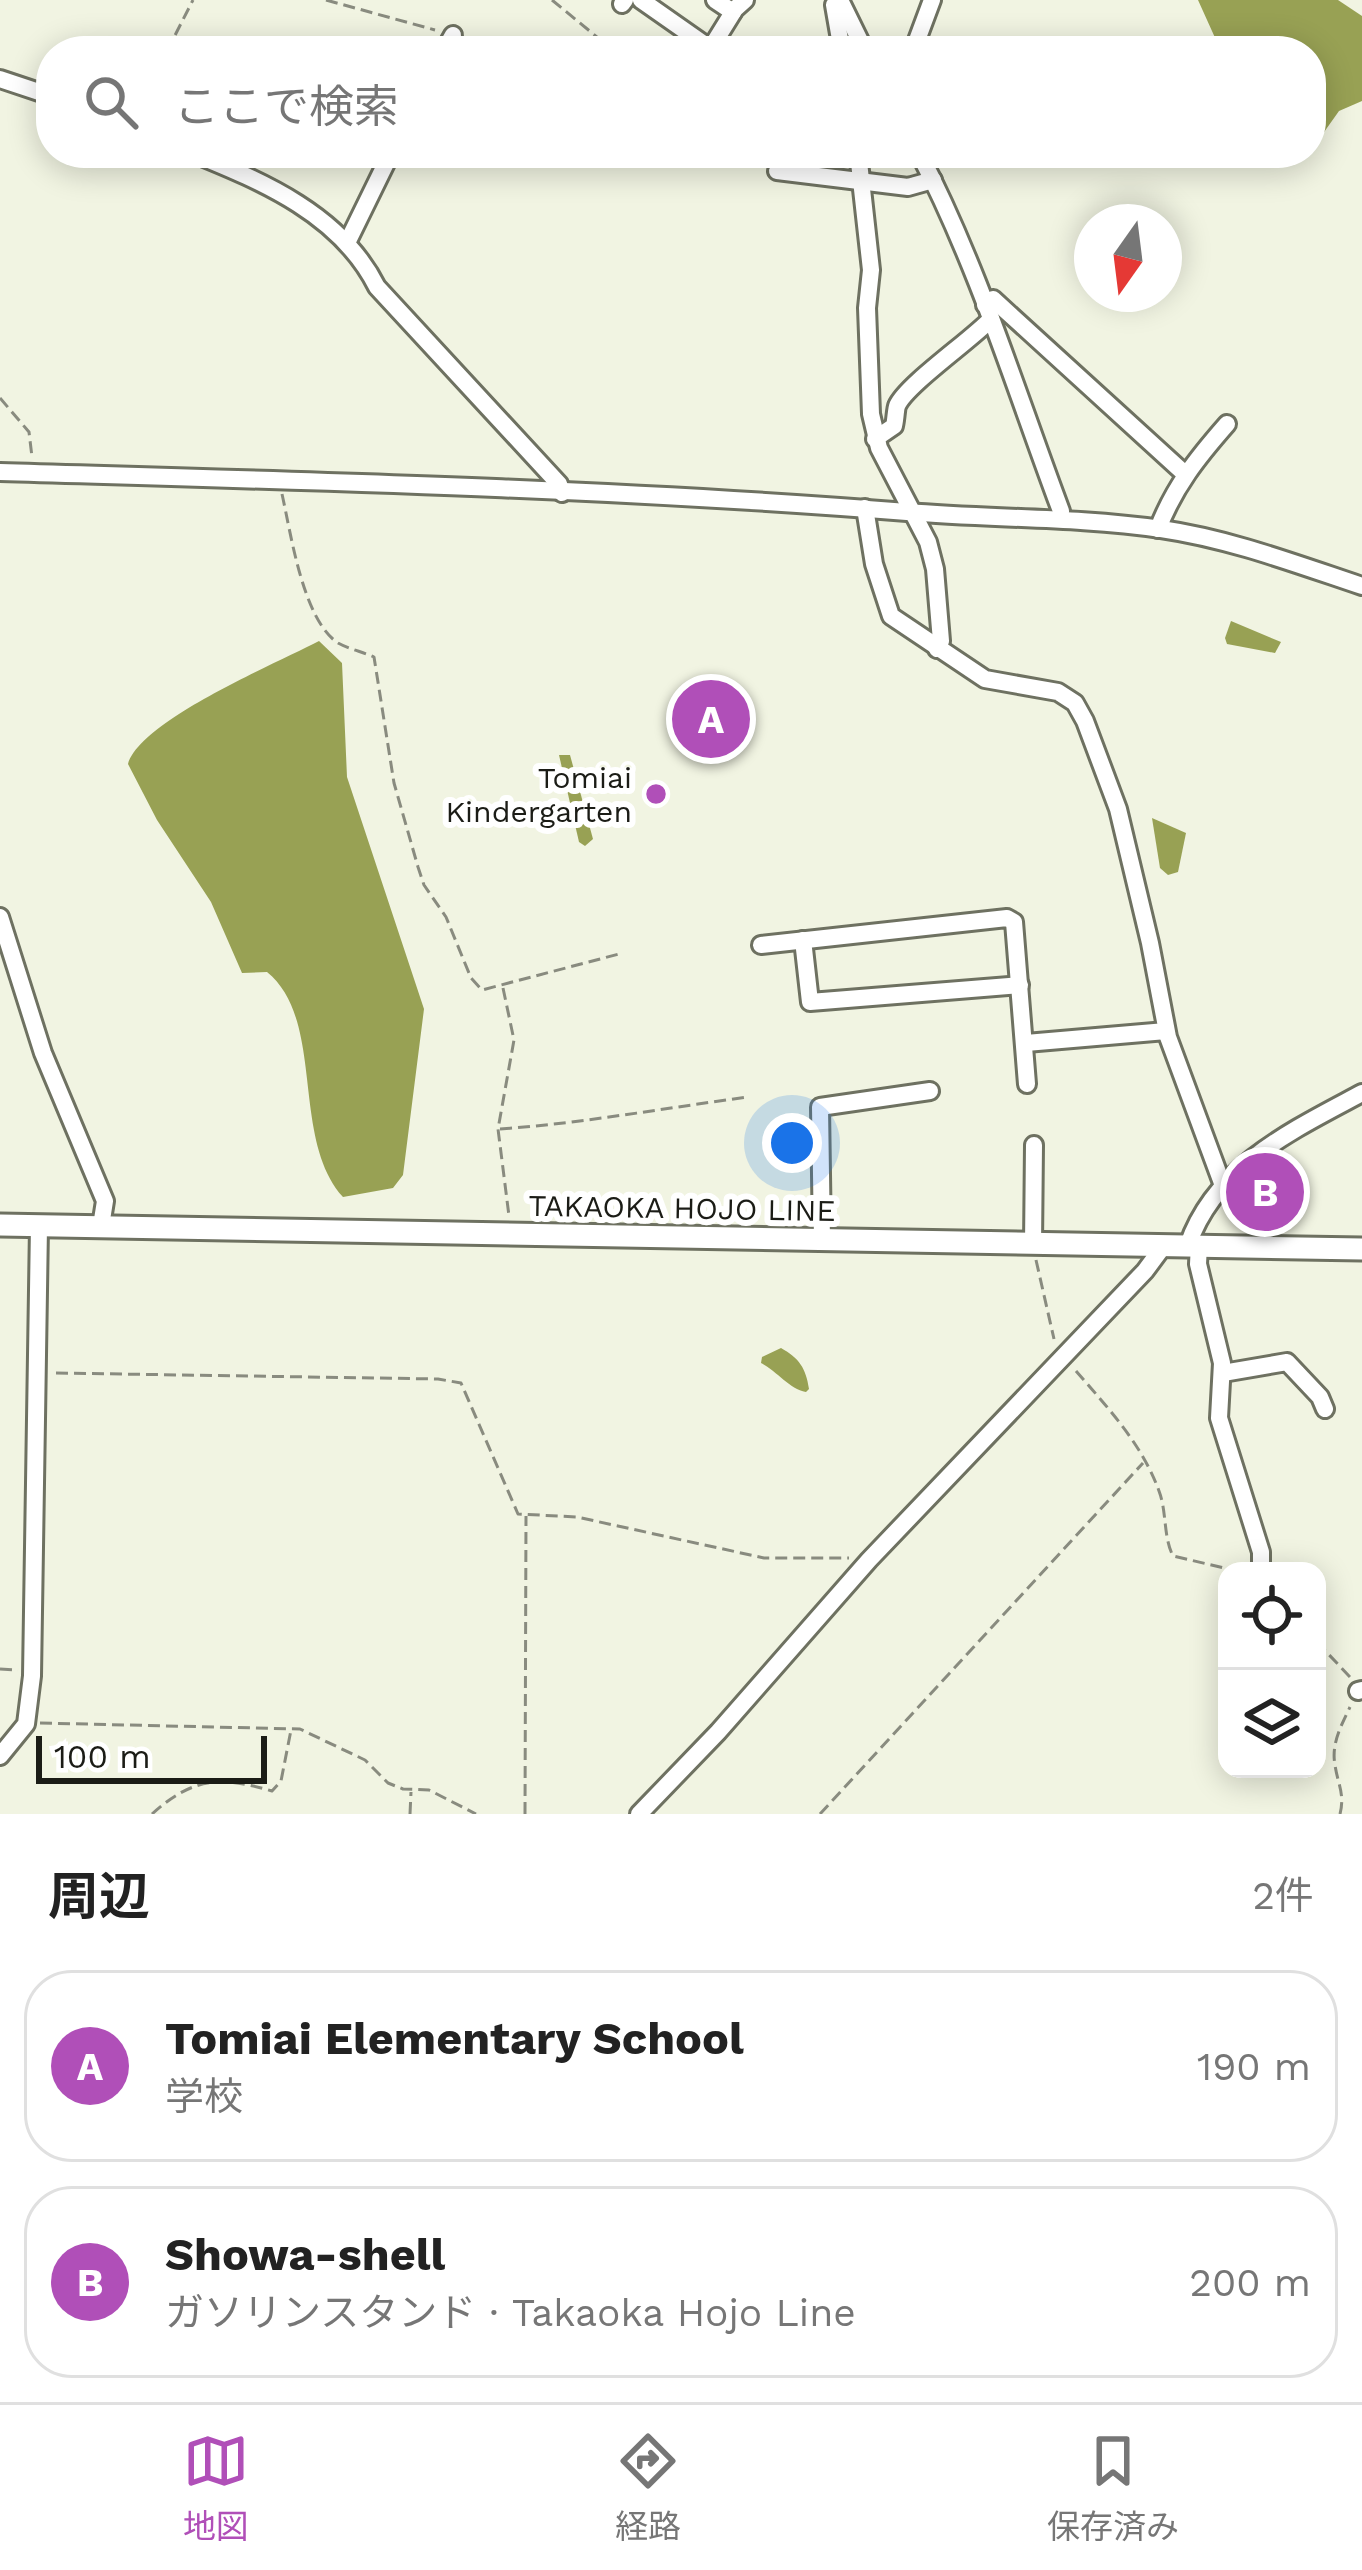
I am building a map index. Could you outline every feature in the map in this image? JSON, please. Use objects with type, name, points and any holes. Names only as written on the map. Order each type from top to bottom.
[{"type":"main road","name":"TAKAOKA HOJO LINE","points":[[0,1225],[1362,1250]]},
{"type":"street","points":[[641,0],[691,36]]},
{"type":"street","points":[[715,0],[740,6],[720,36]]},
{"type":"street","points":[[839,36],[834,5],[840,0],[858,36]]},
{"type":"street","points":[[919,36],[932,0]]},
{"type":"street","points":[[0,80],[36,91]]},
{"type":"street","points":[[224,168],[310,209],[347,243],[377,287],[562,493]]},
{"type":"street","points":[[347,243],[384,168]]},
{"type":"street","points":[[860,168],[871,270],[867,308],[875,439],[915,513],[935,569],[938,650]]},
{"type":"street","points":[[927,168],[988,312],[1060,519]]},
{"type":"street","points":[[777,171],[908,187],[933,180]]},
{"type":"street","points":[[875,439],[894,426],[905,395],[968,343],[993,299],[1185,474]]},
{"type":"street","points":[[1158,529],[1185,474],[1227,424]]},
{"type":"street","points":[[0,472],[718,496],[915,513],[1060,519],[1158,529],[1254,550],[1362,586]]},
{"type":"street","points":[[866,508],[874,564],[891,616],[986,679],[1058,692],[1075,703],[1118,809],[1166,1031],[1222,1184]]},
{"type":"street","points":[[0,917],[44,1053],[105,1201],[101,1226]]},
{"type":"street","points":[[761,945],[1007,918],[1015,922],[1027,1084]]},
{"type":"street","points":[[803,940],[810,1002],[1020,985]]},
{"type":"street","points":[[1026,1043],[1166,1031]]},
{"type":"street","points":[[822,1241],[820,1107],[930,1090]]},
{"type":"street","points":[[639,1814],[1062,1355],[1145,1270],[1184,1244],[1222,1184],[1271,1144],[1362,1093]]},
{"type":"street","points":[[1033,1245],[1034,1145]]},
{"type":"street","points":[[0,1756],[26,1724],[32,1676],[39,1226]]},
{"type":"street","points":[[1184,1244],[1198,1264],[1223,1373],[1219,1418],[1261,1562]]},
{"type":"street","points":[[1223,1373],[1288,1362],[1324,1409]]},
{"type":"path","points":[[175,36],[193,0]]},
{"type":"path","points":[[326,0],[400,17],[435,36]]},
{"type":"path","points":[[552,0],[596,36]]},
{"type":"path","points":[[0,398],[29,432],[32,473]]},
{"type":"path","points":[[279,481],[308,597],[321,626],[337,642],[374,657],[378,667],[394,783],[424,885],[446,917],[471,978],[482,990],[619,954]]},
{"type":"path","points":[[502,985],[514,1040],[498,1129],[512,1235]]},
{"type":"path","points":[[498,1129],[582,1124],[656,1108],[748,1097]]},
{"type":"path","points":[[1033,1245],[1055,1344],[1124,1425],[1160,1494],[1167,1544],[1174,1556],[1218,1566]]},
{"type":"path","points":[[38,1372],[438,1378],[461,1383],[518,1514],[577,1517],[764,1558],[869,1560]]},
{"type":"path","points":[[820,1814],[1143,1463]]},
{"type":"path","points":[[525,1814],[526,1516]]},
{"type":"path","points":[[1326,1650],[1360,1691],[1336,1737],[1333,1760],[1345,1796],[1340,1814]]},
{"type":"path","points":[[26,1724],[292,1728],[311,1732],[365,1760],[388,1783],[429,1790],[476,1814]]},
{"type":"path","points":[[152,1814],[171,1797],[216,1780],[231,1779],[272,1791],[281,1781],[292,1728]]},
{"type":"path","points":[[410,1814],[411,1789]]},
{"type":"shaded area","points":[[1198,0],[1338,0],[1362,16],[1362,101],[1339,111],[1326,129],[1326,36],[1214,36]]},
{"type":"shaded area","points":[[1231,621],[1281,642],[1275,653],[1227,644]]},
{"type":"shaded area","points":[[319,641],[342,663],[347,777],[424,1009],[403,1175],[393,1188],[343,1197],[317,1144],[303,1049],[285,993],[267,972],[242,973],[211,902],[157,820],[128,764],[157,729],[183,712]]},
{"type":"shaded area","points":[[559,755],[570,755],[593,839],[585,846],[579,842]]},
{"type":"shaded area","points":[[1152,818],[1186,833],[1178,872],[1168,875],[1160,868]]},
{"type":"shaded area","points":[[781,1348],[804,1369],[806,1392],[761,1363],[762,1357]]},
{"type":"place","name":"Tomiai Elementary School","points":[[711,719]]},
{"type":"place","name":"Tomiai Kindergarten","points":[[656,794]]},
{"type":"place","name":"Showa-shell","points":[[1265,1192]]}]
